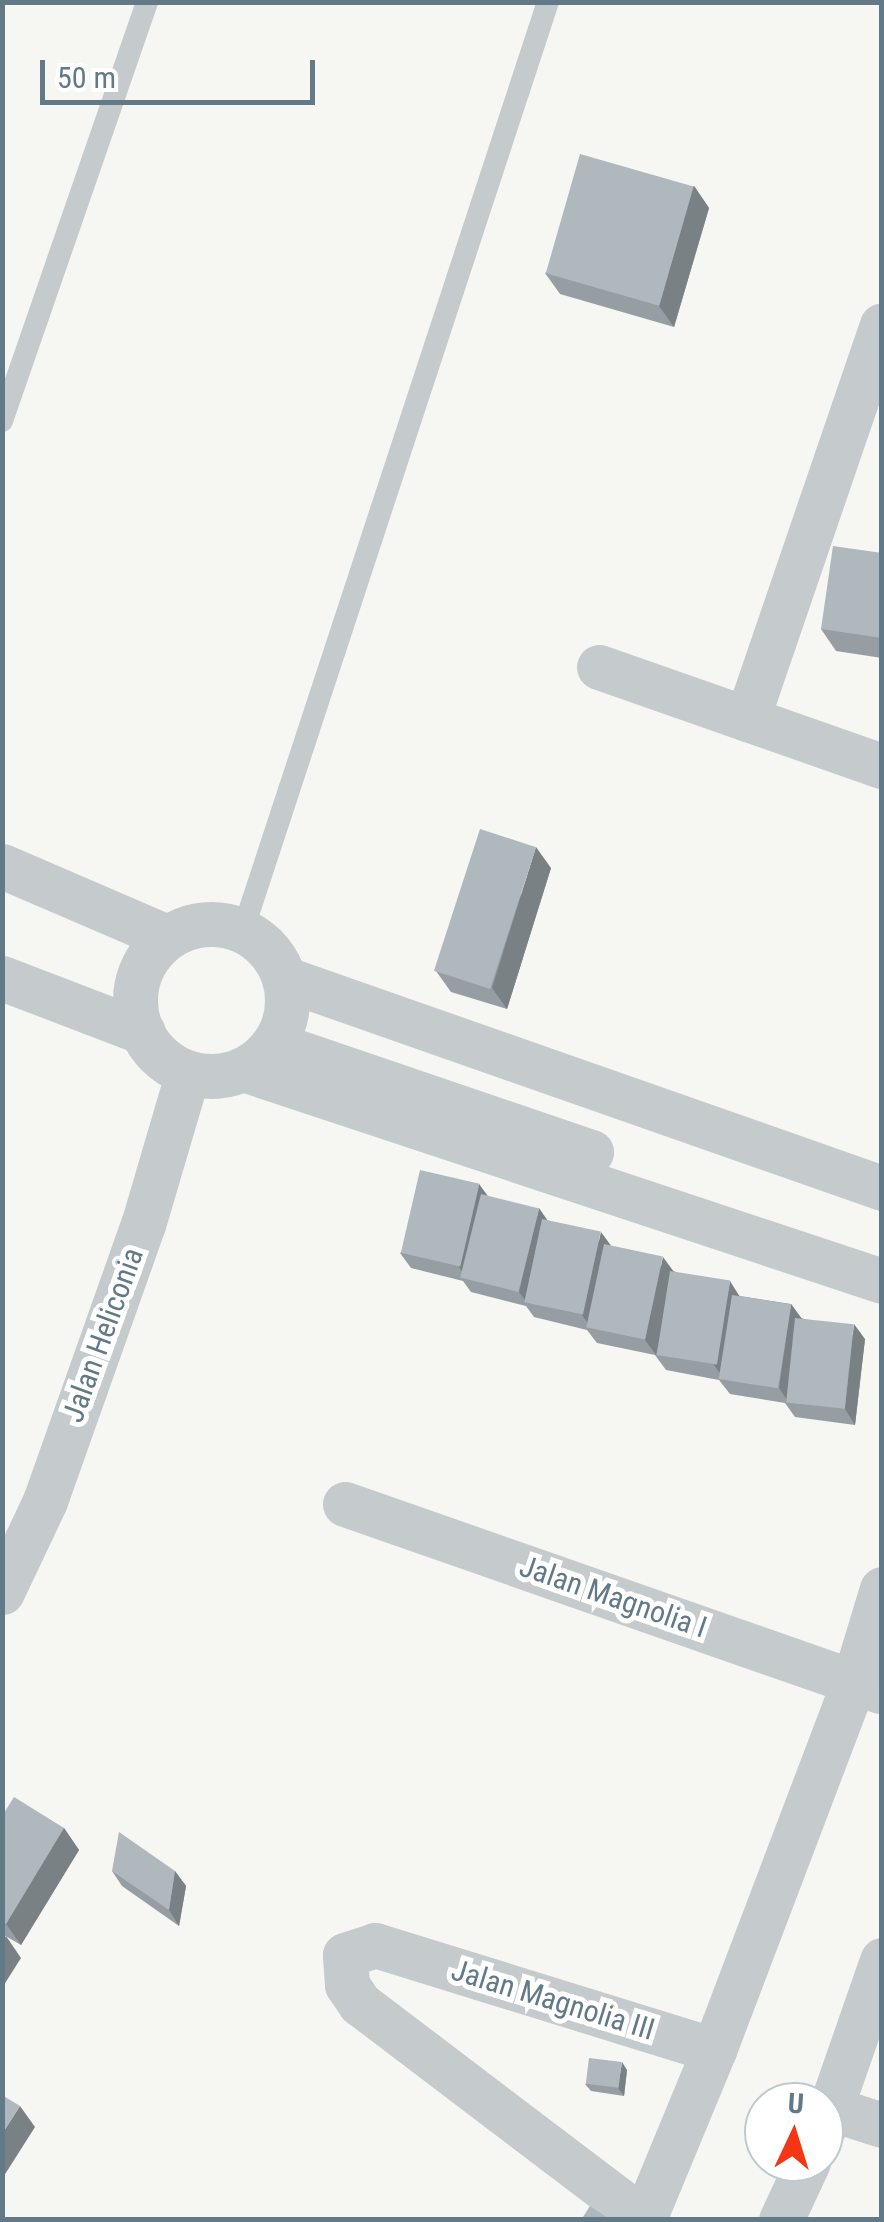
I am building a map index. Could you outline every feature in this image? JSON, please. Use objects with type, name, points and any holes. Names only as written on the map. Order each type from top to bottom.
[{"type":"street","points":[[746,719],[882,325]]},
{"type":"street","points":[[599,667],[882,766]]},
{"type":"street","points":[[2,866],[168,937]]},
{"type":"street","points":[[218,924],[243,930],[270,950],[272,1026],[216,1076],[188,1072],[161,1056],[142,1032],[134,998],[138,980],[144,963],[168,937],[191,926],[218,924]]},
{"type":"street","points":[[2,978],[142,1032]]},
{"type":"street","points":[[272,1026],[882,1188]]},
{"type":"street","points":[[272,1026],[882,1214]]},
{"type":"street","points":[[272,1026],[882,1251]]},
{"type":"street","points":[[272,1026],[882,1281]]},
{"type":"street","name":"Jalan Heliconia","points":[[2,1592],[45,1501],[143,1225],[188,1072]]},
{"type":"street","name":"Jalan Magnolia I","points":[[345,1504],[868,1686]]},
{"type":"street","points":[[645,2219],[868,1686],[882,1589]]},
{"type":"street","name":"Jalan Magnolia III","points":[[645,2219],[360,2004],[346,1985],[345,1955],[375,1946],[391,1950],[714,2050]]},
{"type":"street","points":[[840,2082],[882,1960]]},
{"type":"street","points":[[844,2120],[882,2126]]},
{"type":"street","points":[[781,2220],[799,2182]]},
{"type":"lane","points":[[2,421],[148,2]]},
{"type":"lane","points":[[243,930],[548,2]]},
{"type":"building","points":[[580,154],[693,187],[659,306],[546,273]]},
{"type":"building","points":[[833,546],[882,553],[882,638],[821,629]]},
{"type":"building","points":[[480,829],[536,847],[490,989],[434,971]]},
{"type":"building","points":[[420,1170],[479,1184],[460,1267],[401,1253]]},
{"type":"building","points":[[481,1194],[539,1209],[518,1292],[460,1277]]},
{"type":"building","points":[[542,1219],[601,1231],[583,1315],[524,1302]]},
{"type":"building","points":[[604,1244],[663,1256],[645,1340],[586,1327]]},
{"type":"building","points":[[670,1271],[730,1281],[717,1364],[657,1355]]},
{"type":"building","points":[[732,1295],[791,1304],[778,1388],[719,1379]]},
{"type":"building","points":[[795,1318],[854,1324],[845,1409],[786,1403]]},
{"type":"building","points":[[14,1797],[64,1828],[6,1924],[2,1922],[2,1816]]},
{"type":"building","points":[[119,1832],[175,1871],[169,1910],[112,1871]]},
{"type":"building","points":[[589,2058],[622,2062],[619,2088],[586,2084]]},
{"type":"building","points":[[2,2095],[20,2106],[2,2134]]},
{"type":"building","points":[[590,2206],[611,2220],[581,2220]]}]
